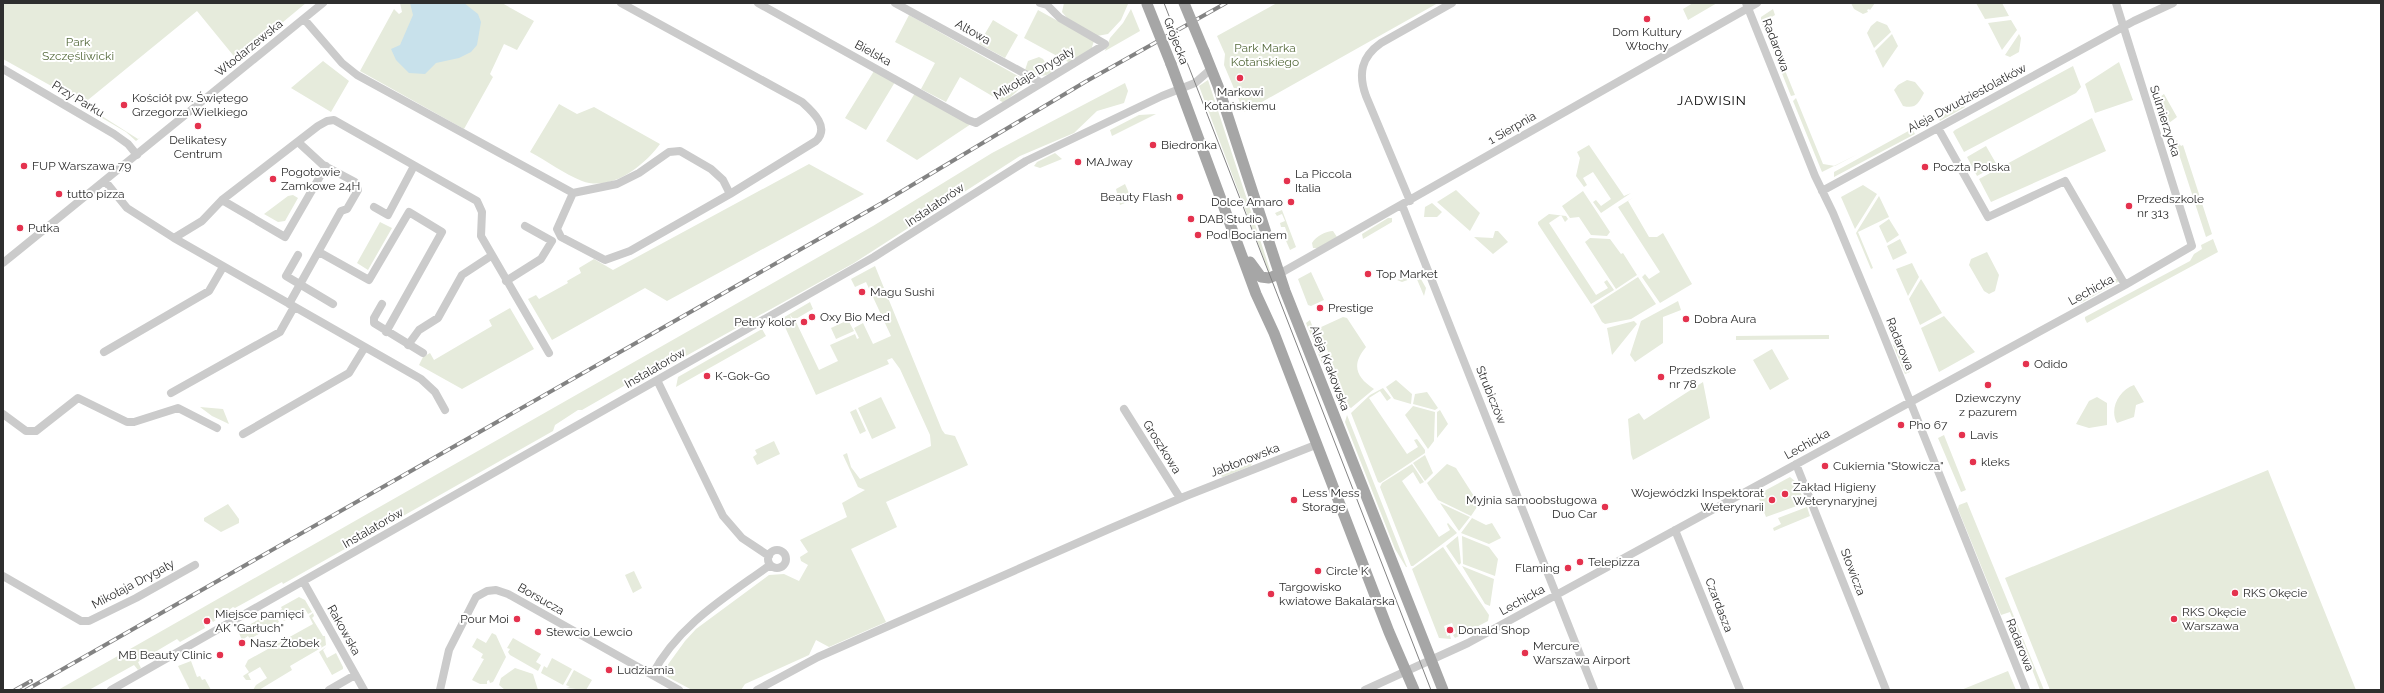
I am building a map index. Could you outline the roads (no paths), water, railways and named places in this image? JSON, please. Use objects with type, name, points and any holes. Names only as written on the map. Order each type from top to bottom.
[{"type":"main road","name":"Grójecka","points":[[1184,3],[1204,51]]},
{"type":"main road","name":"Grójecka","points":[[1147,4],[1180,89]]},
{"type":"main road","name":"Aleja Krakowska","points":[[1204,51],[1279,274],[1443,690]]},
{"type":"main road","points":[[1180,89],[1237,243],[1318,444],[1414,690]]},
{"type":"main road","points":[[1237,243],[1258,276],[1269,278],[1279,274]]},
{"type":"street","name":"Włodarzewska","points":[[3,263],[323,3]]},
{"type":"street","points":[[573,193],[557,229],[561,237],[605,260],[630,251],[730,194],[816,141],[822,135],[823,130],[817,117],[802,102],[621,3]]},
{"type":"street","name":"Bielska","points":[[758,3],[968,120],[976,123]]},
{"type":"street","name":"Altowa","points":[[895,3],[1040,82]]},
{"type":"street","points":[[1410,201],[1366,96],[1361,78],[1362,66],[1371,51],[1381,43],[1452,3]]},
{"type":"street","name":"1 Sierpnia","points":[[1279,274],[1410,201],[1747,6],[1758,3]]},
{"type":"street","name":"Sulmierzycka","points":[[2116,3],[2192,246]]},
{"type":"street","name":"Aleja Dwudziestolatków","points":[[1822,191],[2123,27],[2173,3]]},
{"type":"street","name":"Mikołaja Drygały","points":[[976,123],[1040,82],[1102,47],[1104,44],[1060,18],[1047,4]]},
{"type":"street","name":"Radarowa","points":[[1747,6],[1822,191],[1841,231],[2026,690]]},
{"type":"street","points":[[304,18],[342,64],[357,75],[573,193],[617,184],[639,173],[669,152],[680,151],[711,169],[723,180],[730,194]]},
{"type":"street","name":"Przy Parku","points":[[3,69],[114,134],[126,142],[137,155]]},
{"type":"street","name":"Instalatorów","points":[[111,690],[910,236],[1026,161],[1180,89],[1196,83],[1211,69]]},
{"type":"street","points":[[174,238],[202,221],[222,200],[326,121],[334,120],[477,201],[482,212],[481,236],[491,256],[549,353]]},
{"type":"street","points":[[1938,128],[1988,217],[2065,181],[2125,285]]},
{"type":"street","points":[[171,393],[280,332],[300,285],[342,211],[347,209],[358,190],[355,182],[313,158],[298,142]]},
{"type":"street","points":[[222,200],[285,237],[326,166]]},
{"type":"street","points":[[374,206],[388,214],[414,166]]},
{"type":"street","points":[[105,181],[127,208],[174,238],[421,379],[435,392],[446,410]]},
{"type":"street","name":"Strubiczów","points":[[1402,205],[1594,690]]},
{"type":"street","points":[[319,252],[369,280],[408,212],[442,232],[386,332]]},
{"type":"street","points":[[506,281],[541,259],[552,241],[525,226]]},
{"type":"street","name":"Lechicka","points":[[1365,690],[1405,670],[1468,643],[2125,285],[2192,246]]},
{"type":"street","points":[[298,255],[286,276],[333,304]]},
{"type":"street","points":[[408,345],[419,330],[438,318],[462,275],[491,256]]},
{"type":"street","points":[[104,352],[209,291],[223,267]]},
{"type":"street","points":[[382,304],[374,318],[374,323],[386,332],[423,353]]},
{"type":"street","points":[[243,434],[349,373],[365,347]]},
{"type":"street","points":[[657,380],[722,516],[742,538],[768,556],[770,565]]},
{"type":"street","points":[[3,414],[26,430],[36,431],[78,398],[127,422],[134,422],[178,408],[217,428]]},
{"type":"street","name":"Groszkowa","points":[[1124,409],[1180,498]]},
{"type":"street","name":"Jabłonowska","points":[[757,690],[818,657],[1180,498],[1318,444]]},
{"type":"street","name":"Słowicza","points":[[1796,464],[1886,690]]},
{"type":"street","name":"Czardasza","points":[[1675,530],[1740,690]]},
{"type":"street","points":[[768,556],[777,551],[785,557],[785,562],[781,567],[773,567],[770,565]]},
{"type":"street","name":"Mikołaja Drygały","points":[[3,576],[81,621],[89,621],[119,607],[195,565]]},
{"type":"street","points":[[652,675],[681,634],[701,615],[770,565]]},
{"type":"street","name":"Rakowska","points":[[303,581],[364,690]]},
{"type":"street","name":"Borsucza","points":[[440,690],[453,641],[476,598],[487,591],[496,590],[508,594],[679,690]]},
{"type":"street","points":[[329,690],[355,675]]},
{"type":"water","points":[[410,3],[464,3],[478,14],[481,22],[477,45],[471,52],[459,58],[436,63],[425,74],[409,73],[396,60],[391,49],[400,45],[413,15]]},
{"type":"tram line","points":[[1164,3],[1431,690]]},
{"type":"railway","points":[[26,690],[882,203],[1085,82],[1226,3]]},
{"type":"railway","points":[[15,690],[31,681]]},
{"type":"place","name":"Dom Kultury Włochy","points":[[1647,19]]},
{"type":"place","name":"Markowi Kotańskiemu","points":[[1240,78]]},
{"type":"place","name":"Kościół pw. Świętego Grzegorza Wielkiego","points":[[124,105]]},
{"type":"place","name":"Delikatesy Centrum","points":[[198,126]]},
{"type":"place","name":"Biedronka","points":[[1153,145]]},
{"type":"place","name":"MAJway","points":[[1078,162]]},
{"type":"place","name":"FUP Warszawa 79","points":[[24,166]]},
{"type":"place","name":"Poczta Polska","points":[[1925,167]]},
{"type":"place","name":"Pogotowie Zamkowe 24H","points":[[273,179]]},
{"type":"place","name":"La Piccola Italia","points":[[1287,181]]},
{"type":"place","name":"tutto pizza","points":[[59,194]]},
{"type":"place","name":"Beauty Flash","points":[[1180,197]]},
{"type":"place","name":"Dolce Amaro","points":[[1291,202]]},
{"type":"place","name":"Przedszkole nr 313","points":[[2129,206]]},
{"type":"place","name":"DAB Studio","points":[[1191,219]]},
{"type":"place","name":"Putka","points":[[20,228]]},
{"type":"place","name":"Pod Bocianem","points":[[1198,235]]},
{"type":"place","name":"Top Market","points":[[1368,274]]},
{"type":"place","name":"Magu Sushi","points":[[862,292]]},
{"type":"place","name":"Prestige","points":[[1320,308]]},
{"type":"place","name":"Oxy Bio Med","points":[[812,317]]},
{"type":"place","name":"Dobra Aura","points":[[1686,319]]},
{"type":"place","name":"Pełny kolor","points":[[804,322]]},
{"type":"place","name":"Odido","points":[[2026,364]]},
{"type":"place","name":"K-Gok-Go","points":[[707,376]]},
{"type":"place","name":"Przedszkole nr 78","points":[[1661,377]]},
{"type":"place","name":"Dziewczyny z pazurem","points":[[1988,385]]},
{"type":"place","name":"Pho 67","points":[[1901,425]]},
{"type":"place","name":"Lavis","points":[[1962,435]]},
{"type":"place","name":"kleks","points":[[1973,462]]},
{"type":"place","name":"Cukiernia \"Słowicza\"","points":[[1825,466]]},
{"type":"place","name":"Zakład Higieny Weterynaryjnej","points":[[1785,494]]},
{"type":"place","name":"Less Mess Storage","points":[[1294,500]]},
{"type":"place","name":"Wojewódzki Inspektorat Weterynarii","points":[[1772,500]]},
{"type":"place","name":"Myjnia samoobsługowa Duo Car","points":[[1605,507]]},
{"type":"place","name":"Telepizza","points":[[1580,562]]},
{"type":"place","name":"Flaming","points":[[1568,568]]},
{"type":"place","name":"Circle K","points":[[1318,571]]},
{"type":"place","name":"RKS Okęcie","points":[[2235,593]]},
{"type":"place","name":"Targowisko kwiatowe Bakalarska","points":[[1271,594]]},
{"type":"place","name":"Pour Moi","points":[[517,619]]},
{"type":"place","name":"RKS Okęcie Warszawa","points":[[2174,619]]},
{"type":"place","name":"Miejsce pamięci AK \"Garłuch\"","points":[[207,621]]},
{"type":"place","name":"Donald Shop","points":[[1450,630]]},
{"type":"place","name":"Stewcio Lewcio","points":[[538,632]]},
{"type":"place","name":"Nasz Żłobek","points":[[242,643]]},
{"type":"place","name":"Mercure Warszawa Airport","points":[[1525,653]]},
{"type":"place","name":"MB Beauty Clinic","points":[[220,655]]},
{"type":"place","name":"Ludziarnia","points":[[609,670]]},
{"type":"district","name":"JADWISIN","points":[[1712,100]]},
{"type":"park label","name":"Park Szczęśliwicki","points":[[78,49]]},
{"type":"park label","name":"Park Marka Kotańskiego","points":[[1265,55]]}]
